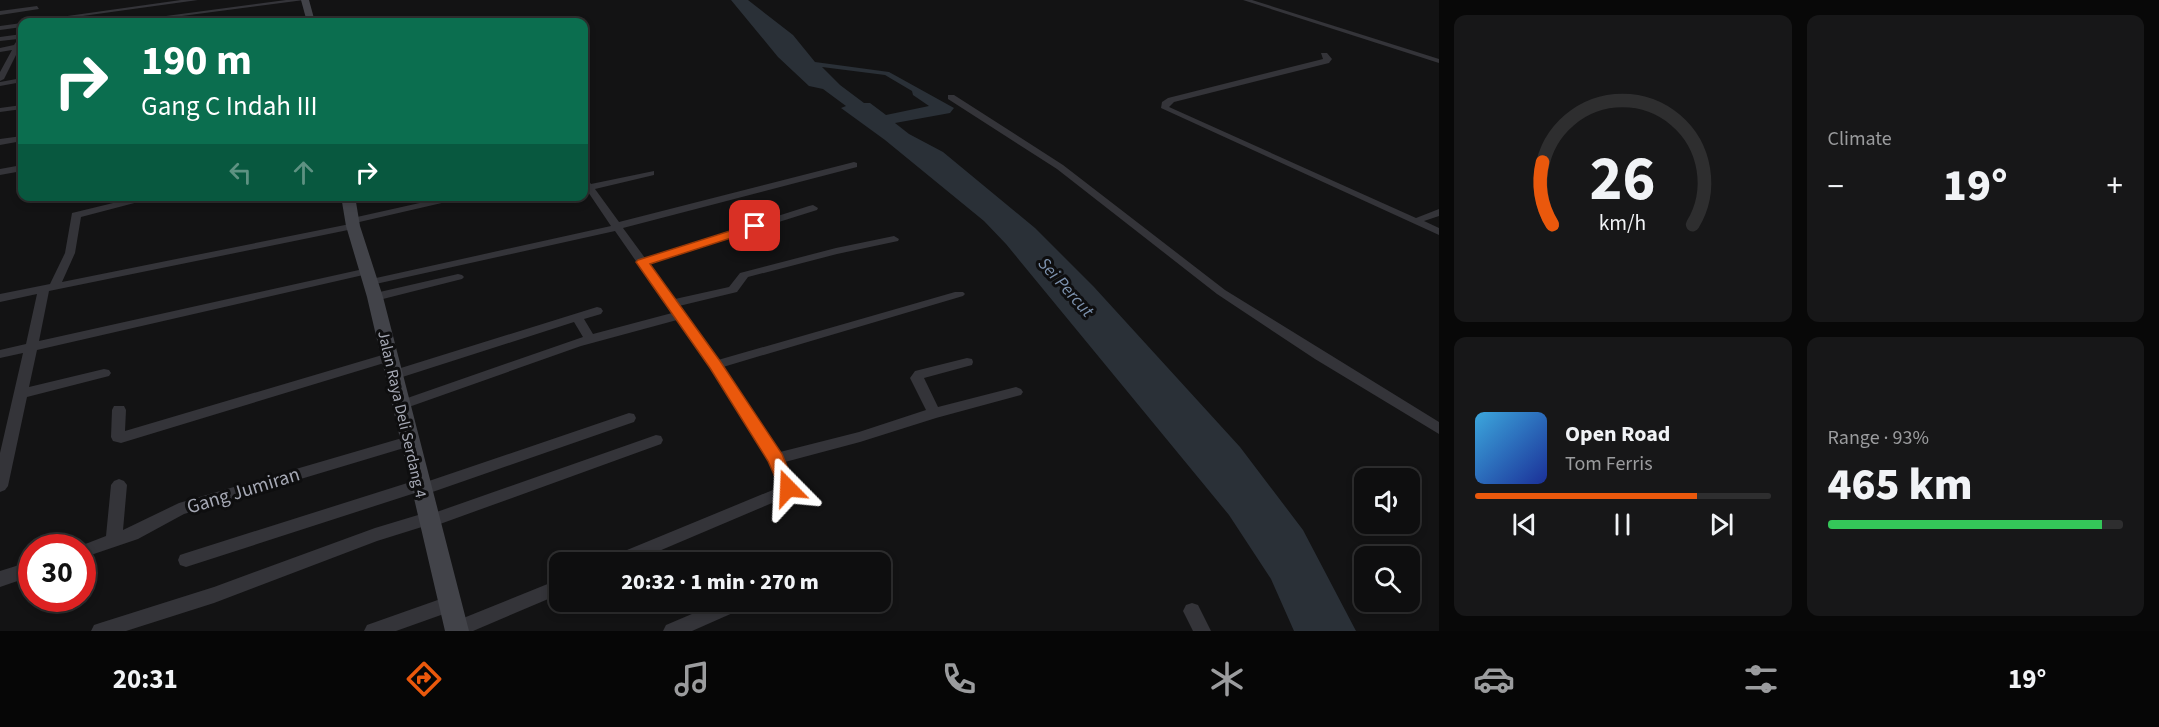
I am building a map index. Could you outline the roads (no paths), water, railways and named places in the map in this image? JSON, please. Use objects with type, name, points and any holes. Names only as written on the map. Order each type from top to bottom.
[{"type":"street","points":[[31,18],[41,0]]},
{"type":"street","points":[[58,18],[195,0]]},
{"type":"street","points":[[148,18],[303,0],[307,18]]},
{"type":"street","points":[[1246,0],[1439,61]]},
{"type":"street","points":[[0,13],[37,8]]},
{"type":"street","points":[[218,10],[219,18]]},
{"type":"street","points":[[0,28],[18,26]]},
{"type":"street","points":[[0,39],[18,37]]},
{"type":"street","points":[[0,50],[17,47]]},
{"type":"street","points":[[1,79],[17,47]]},
{"type":"street","points":[[1324,55],[1328,59],[1326,61],[1171,100],[1165,104],[1165,108],[1439,232]]},
{"type":"street","points":[[9,62],[18,61]]},
{"type":"street","points":[[1,79],[18,74]]},
{"type":"street","points":[[1,79],[18,80]]},
{"type":"street","points":[[951,97],[1060,167],[1221,292],[1439,429]]},
{"type":"street","points":[[0,110],[18,108]]},
{"type":"street","points":[[0,142],[18,140]]},
{"type":"street","points":[[0,354],[220,306],[371,283],[512,250],[531,249],[854,165]]},
{"type":"street","points":[[0,172],[18,169]]},
{"type":"street","points":[[588,183],[651,173]]},
{"type":"street","points":[[588,186],[715,365],[776,459],[788,485],[786,491],[640,552]]},
{"type":"street","points":[[0,486],[31,346],[49,288],[70,253],[76,214],[134,201]]},
{"type":"street","name":"Jalan Raya Deli Serdang 4","points":[[349,201],[457,630]]},
{"type":"street","points":[[0,298],[446,201]]},
{"type":"street","points":[[642,262],[813,208]]},
{"type":"street","points":[[1416,221],[1439,212]]},
{"type":"street","points":[[670,304],[733,290],[744,275],[836,251],[894,239]]},
{"type":"street","points":[[371,283],[458,277]]},
{"type":"street","points":[[715,365],[959,294]]},
{"type":"street","points":[[119,410],[118,437],[121,438],[597,311]]},
{"type":"street","points":[[400,405],[590,339],[680,315]]},
{"type":"street","points":[[577,317],[590,339]]},
{"type":"street","points":[[934,413],[916,378],[967,362]]},
{"type":"street","points":[[20,394],[104,373]]},
{"type":"street","points":[[776,459],[860,437],[934,413],[1016,392]]},
{"type":"street","points":[[186,560],[420,487],[629,418]]},
{"type":"street","points":[[100,631],[214,595],[375,536],[428,520],[656,440]]},
{"type":"street","name":"Gang Jumiran","points":[[96,546],[132,534],[179,509],[409,441]]},
{"type":"street","points":[[114,540],[119,485]]},
{"type":"street","points":[[0,579],[18,573]]},
{"type":"street","points":[[457,630],[549,591]]},
{"type":"street","points":[[373,631],[449,604]]},
{"type":"street","points":[[1192,611],[1202,631]]},
{"type":"street","points":[[672,631],[715,612]]},
{"type":"water","name":"Sei Percut","points":[[731,0],[748,0],[793,35],[815,62],[889,72],[954,108],[950,113],[895,123],[909,134],[943,152],[1035,228],[1094,287],[1240,447],[1303,530],[1356,631],[1294,631],[1271,579],[1229,515],[1006,244],[984,221],[885,140],[841,108],[846,106],[823,89],[809,86],[778,57]],"holes":[[[822,67],[885,75],[912,91],[913,95],[929,106],[886,115],[870,103],[864,103],[840,85]]]}]
